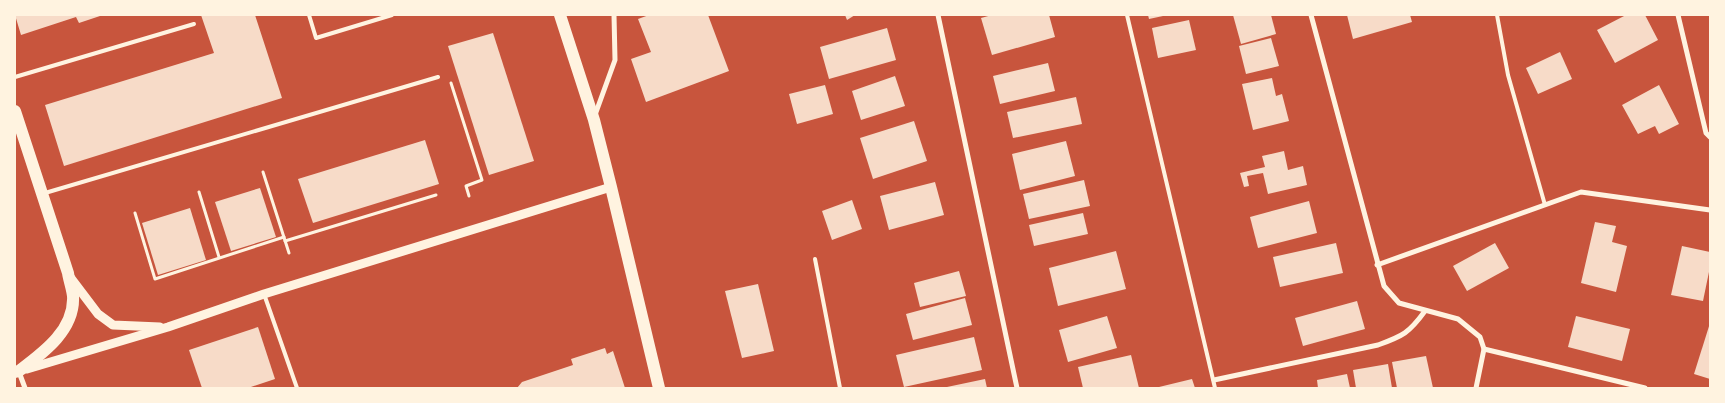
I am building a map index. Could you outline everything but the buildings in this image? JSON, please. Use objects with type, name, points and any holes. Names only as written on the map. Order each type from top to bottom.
[{"type":"main road","points":[[560,15],[594,120],[659,388]]},
{"type":"main road","points":[[15,111],[68,273],[73,296],[71,314],[60,335],[48,349],[17,372]]},
{"type":"street","points":[[594,120],[615,60],[614,15]]},
{"type":"street","points":[[938,15],[1017,388]]},
{"type":"street","points":[[1311,15],[1384,286],[1400,303],[1458,319],[1480,337],[1484,348],[1476,388]]},
{"type":"street","points":[[1678,15],[1706,133],[1710,138]]},
{"type":"street","points":[[25,388],[17,372],[168,327],[264,294],[611,187]]},
{"type":"street","points":[[1377,265],[1581,192],[1710,210]]},
{"type":"street","points":[[68,273],[98,314],[113,325],[168,327]]},
{"type":"street","points":[[1214,380],[1378,345],[1401,337],[1414,327],[1425,311]]},
{"type":"street","points":[[1484,348],[1645,388]]},
{"type":"lane","points":[[309,15],[316,38],[392,15]]},
{"type":"lane","points":[[1127,15],[1215,388]]},
{"type":"lane","points":[[1497,15],[1508,75],[1545,205]]},
{"type":"lane","points":[[15,77],[194,24]]},
{"type":"lane","points":[[42,194],[438,77]]},
{"type":"lane","points":[[815,259],[840,388]]},
{"type":"lane","points":[[264,294],[297,388]]},
{"type":"path","points":[[451,82],[482,180],[466,186],[469,196]]},
{"type":"path","points":[[263,172],[289,253]]},
{"type":"path","points":[[199,192],[219,257]]},
{"type":"path","points":[[135,212],[155,279],[219,257],[436,195]]}]
